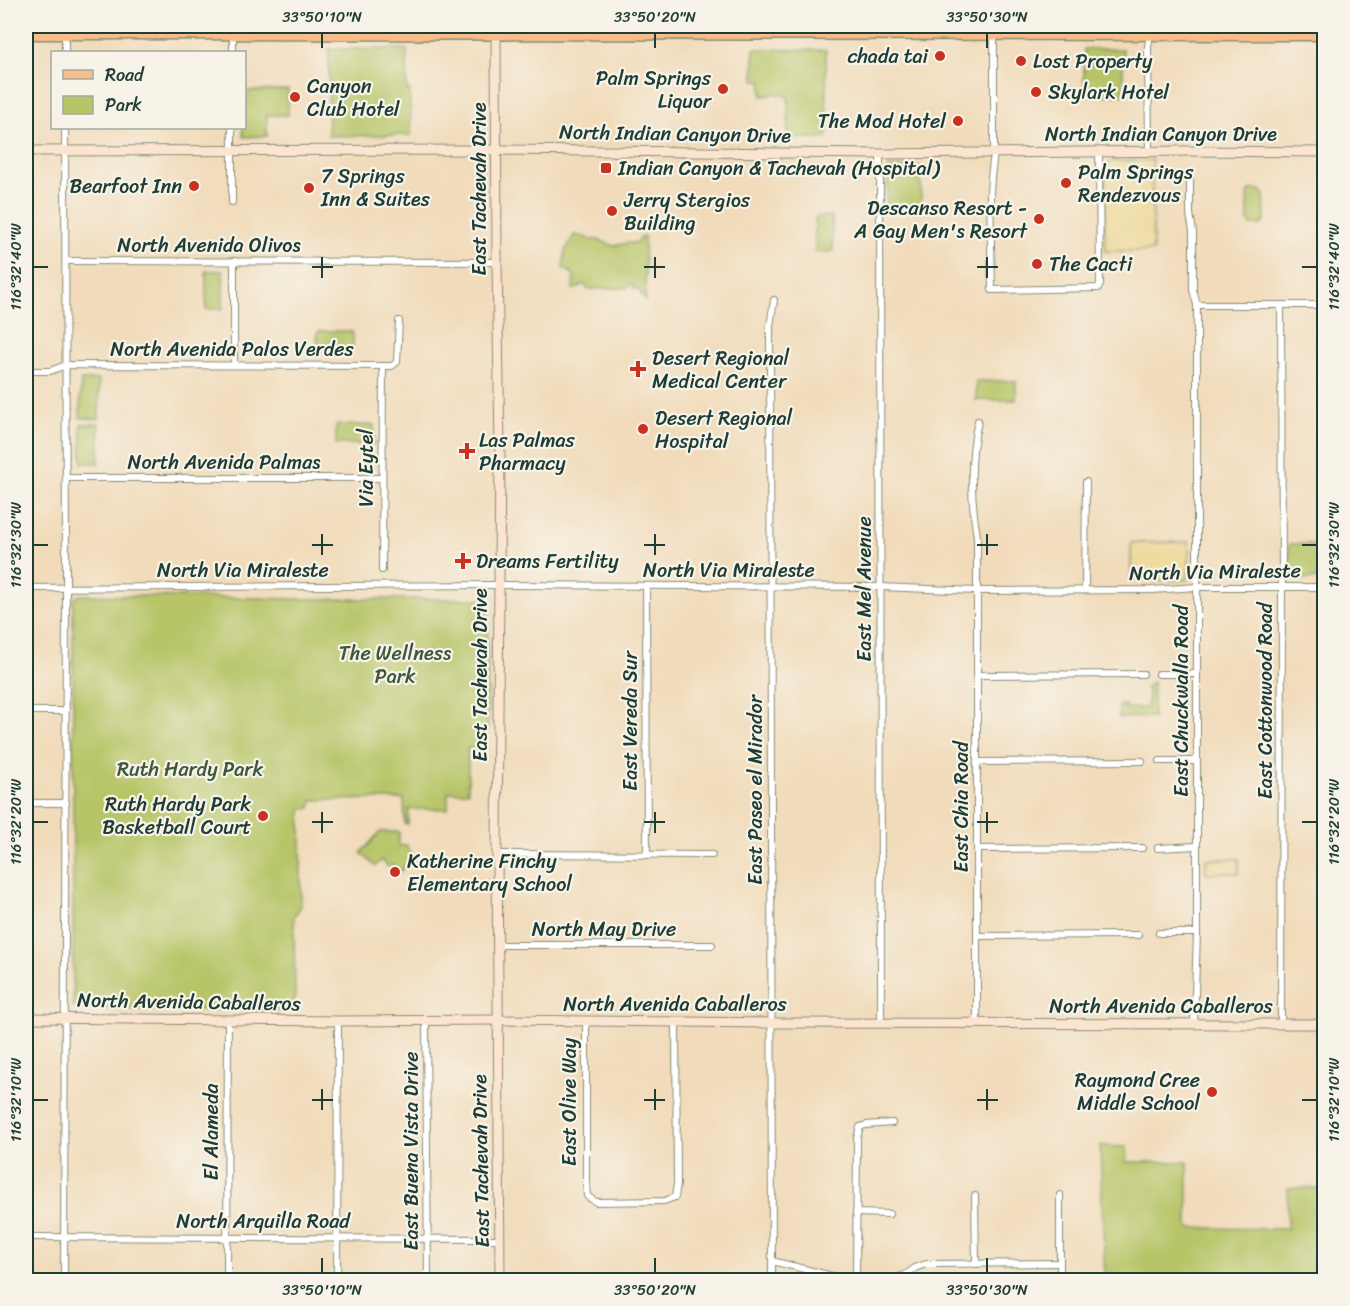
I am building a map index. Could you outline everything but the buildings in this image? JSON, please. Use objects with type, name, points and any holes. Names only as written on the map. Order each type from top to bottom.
[{"type":"main road","points":[[26,34],[233,29],[461,30],[496,34],[722,30],[893,30],[994,34],[1150,30],[1324,35]]},
{"type":"street","points":[[232,51],[233,29]]},
{"type":"street","points":[[1149,152],[1148,47],[1150,30]]},
{"type":"street","points":[[65,34],[65,51]]},
{"type":"street","name":"East Tachevah Drive","points":[[496,34],[500,399],[497,854],[500,1281]]},
{"type":"street","points":[[994,34],[994,153],[990,194],[992,290],[1098,288],[1100,285],[1099,153]]},
{"type":"street","points":[[64,1281],[65,129]]},
{"type":"street","points":[[232,129],[232,202]]},
{"type":"street","name":"North Indian Canyon Drive","points":[[26,151],[497,150],[880,154],[1324,152]]},
{"type":"street","name":"East Mel Avenue","points":[[880,154],[881,1023]]},
{"type":"street","name":"East Chuckwalla Road","points":[[1190,181],[1193,294],[1197,305],[1197,933],[1194,1024]]},
{"type":"street","name":"North Avenida Olivos","points":[[66,261],[497,262]]},
{"type":"street","points":[[234,261],[234,365]]},
{"type":"street","name":"East Paseo el Mirador","points":[[772,1280],[770,326],[774,300]]},
{"type":"street","points":[[1197,305],[1324,305]]},
{"type":"street","name":"East Cottonwood Road","points":[[1281,305],[1281,1024]]},
{"type":"street","points":[[383,366],[392,366],[397,362],[399,321]]},
{"type":"street","name":"North Avenida Palos Verdes","points":[[26,371],[50,371],[66,365],[383,366]]},
{"type":"street","name":"Via Eytel","points":[[382,570],[383,366]]},
{"type":"street","name":"East Chia Road","points":[[977,1023],[978,675],[977,537],[973,508],[973,441],[978,421]]},
{"type":"street","name":"North Avenida Palmas","points":[[66,478],[382,478]]},
{"type":"street","points":[[1085,590],[1086,482]]},
{"type":"street","name":"North Via Miraleste","points":[[26,588],[499,585],[880,587],[977,591],[1324,587]]},
{"type":"street","name":"East Vereda Sur","points":[[646,586],[646,855]]},
{"type":"street","points":[[978,675],[1143,674]]},
{"type":"street","points":[[1159,674],[1197,674]]},
{"type":"street","points":[[26,711],[66,711]]},
{"type":"street","points":[[978,762],[1142,761]]},
{"type":"street","points":[[1160,761],[1197,761]]},
{"type":"street","points":[[26,803],[66,803]]},
{"type":"street","points":[[1158,848],[1197,846]]},
{"type":"street","points":[[977,849],[1142,848]]},
{"type":"street","points":[[497,854],[712,855]]},
{"type":"street","points":[[1159,933],[1197,933]]},
{"type":"street","points":[[977,936],[1138,935]]},
{"type":"street","name":"North May Drive","points":[[497,945],[712,945]]},
{"type":"street","name":"North Avenida Caballeros","points":[[26,1018],[338,1022],[498,1020],[1324,1024]]},
{"type":"street","name":"El Alameda","points":[[227,1281],[228,1020]]},
{"type":"street","name":"East Buena Vista Drive","points":[[426,1021],[428,1281]]},
{"type":"street","points":[[337,1281],[338,1022]]},
{"type":"street","name":"East Olive Way","points":[[586,1022],[586,1183],[587,1196],[596,1202],[664,1201],[675,1197],[677,1184],[676,1022]]},
{"type":"street","points":[[856,1281],[857,1138],[860,1127],[892,1123]]},
{"type":"street","points":[[975,1196],[976,1264]]},
{"type":"street","points":[[1059,1196],[1060,1281]]},
{"type":"street","points":[[856,1214],[889,1214]]},
{"type":"street","name":"North Arquilla Road","points":[[26,1237],[500,1239]]},
{"type":"street","points":[[772,1261],[848,1281]]},
{"type":"street","points":[[886,1281],[904,1276],[926,1264],[1060,1263]]},
{"type":"street","points":[[627,1281],[772,1280]]},
{"type":"green space","points":[[329,49],[407,49],[407,90],[410,90],[411,135],[328,136]]},
{"type":"green space","points":[[754,49],[826,50],[827,138],[788,138],[788,96],[775,93],[762,96],[762,80],[754,80]]},
{"type":"green space","points":[[1084,49],[1123,49],[1123,95],[1084,95]]},
{"type":"green space","points":[[288,90],[288,115],[267,115],[267,136],[243,137],[243,129],[246,129],[246,91]]},
{"type":"green space","points":[[921,166],[921,208],[885,208],[888,167]]},
{"type":"green space","points":[[1251,190],[1261,190],[1264,193],[1265,221],[1261,225],[1251,225],[1248,221],[1248,194]]},
{"type":"green space","points":[[831,216],[833,251],[815,252],[815,219]]},
{"type":"green space","points":[[574,235],[599,240],[614,246],[638,243],[640,237],[644,236],[646,301],[638,289],[634,289],[631,284],[627,288],[587,289],[584,284],[580,288],[573,289],[572,273],[563,268],[565,252]]},
{"type":"green space","points":[[206,271],[223,271],[223,309],[206,309]]},
{"type":"green space","points":[[320,331],[351,331],[353,347],[350,350],[320,350],[317,333]]},
{"type":"green space","points":[[81,380],[99,380],[99,419],[80,418]]},
{"type":"green space","points":[[976,381],[1016,381],[1016,400],[976,400]]},
{"type":"green space","points":[[81,424],[99,424],[99,463],[82,463]]},
{"type":"green space","points":[[336,425],[374,425],[374,444],[336,444]]},
{"type":"green space","points":[[1289,544],[1324,544],[1324,579],[1290,577]]},
{"type":"green space","name":"Ruth Hardy Park","points":[[81,595],[302,599],[483,599],[488,603],[488,730],[486,731],[486,748],[468,748],[468,792],[448,792],[448,809],[409,809],[408,824],[405,824],[404,799],[312,800],[311,808],[301,810],[301,906],[294,916],[295,1010],[77,1009],[73,1005],[73,602],[75,597]]},
{"type":"green space","points":[[1153,682],[1153,717],[1119,718],[1119,705],[1125,705],[1125,708],[1147,708],[1148,691],[1145,689]]},
{"type":"green space","points":[[380,832],[399,832],[399,846],[407,845],[415,860],[410,861],[400,872],[392,864],[388,867],[382,860],[375,866],[361,853]]},
{"type":"green space","points":[[1100,1146],[1127,1147],[1127,1162],[1188,1162],[1188,1228],[1287,1229],[1288,1188],[1324,1188],[1324,1280],[1105,1280]]},
{"type":"sand","points":[[1152,160],[1153,251],[1105,251],[1105,170],[1108,164],[1113,161]]},
{"type":"sand","points":[[1189,542],[1189,574],[1186,580],[1131,580],[1131,543]]},
{"type":"sand","points":[[1206,859],[1239,859],[1239,873],[1206,873]]},
{"type":"place","name":"chada tai","points":[[940,56]]},
{"type":"place","name":"Lost Property","points":[[1021,61]]},
{"type":"place","name":"Palm Springs Liquor","points":[[723,89]]},
{"type":"place","name":"Skylark Hotel","points":[[1036,92]]},
{"type":"place","name":"Canyon Club Hotel","points":[[295,97]]},
{"type":"place","name":"The Mod Hotel","points":[[958,121]]},
{"type":"place","name":"Indian Canyon & Tachevah (Hospital)","points":[[606,168]]},
{"type":"place","name":"Palm Springs Rendezvous","points":[[1066,183]]},
{"type":"place","name":"Bearfoot Inn","points":[[194,186]]},
{"type":"place","name":"7 Springs Inn & Suites","points":[[309,188]]},
{"type":"place","name":"Jerry Stergios Building","points":[[612,211]]},
{"type":"place","name":"Descanso Resort - A Gay Men's Resort","points":[[1039,219]]},
{"type":"place","name":"The Cacti","points":[[1037,264]]},
{"type":"place","name":"Desert Regional Medical Center","points":[[638,369]]},
{"type":"place","name":"Desert Regional Hospital","points":[[643,429]]},
{"type":"place","name":"Las Palmas Pharmacy","points":[[467,451]]},
{"type":"place","name":"Dreams Fertility","points":[[463,561]]},
{"type":"place","name":"Ruth Hardy Park Basketball Court","points":[[263,816]]},
{"type":"place","name":"Katherine Finchy Elementary School","points":[[395,872]]},
{"type":"place","name":"Raymond Cree Middle School","points":[[1212,1092]]},
{"type":"park label","name":"The Wellness Park","points":[[395,664]]}]
